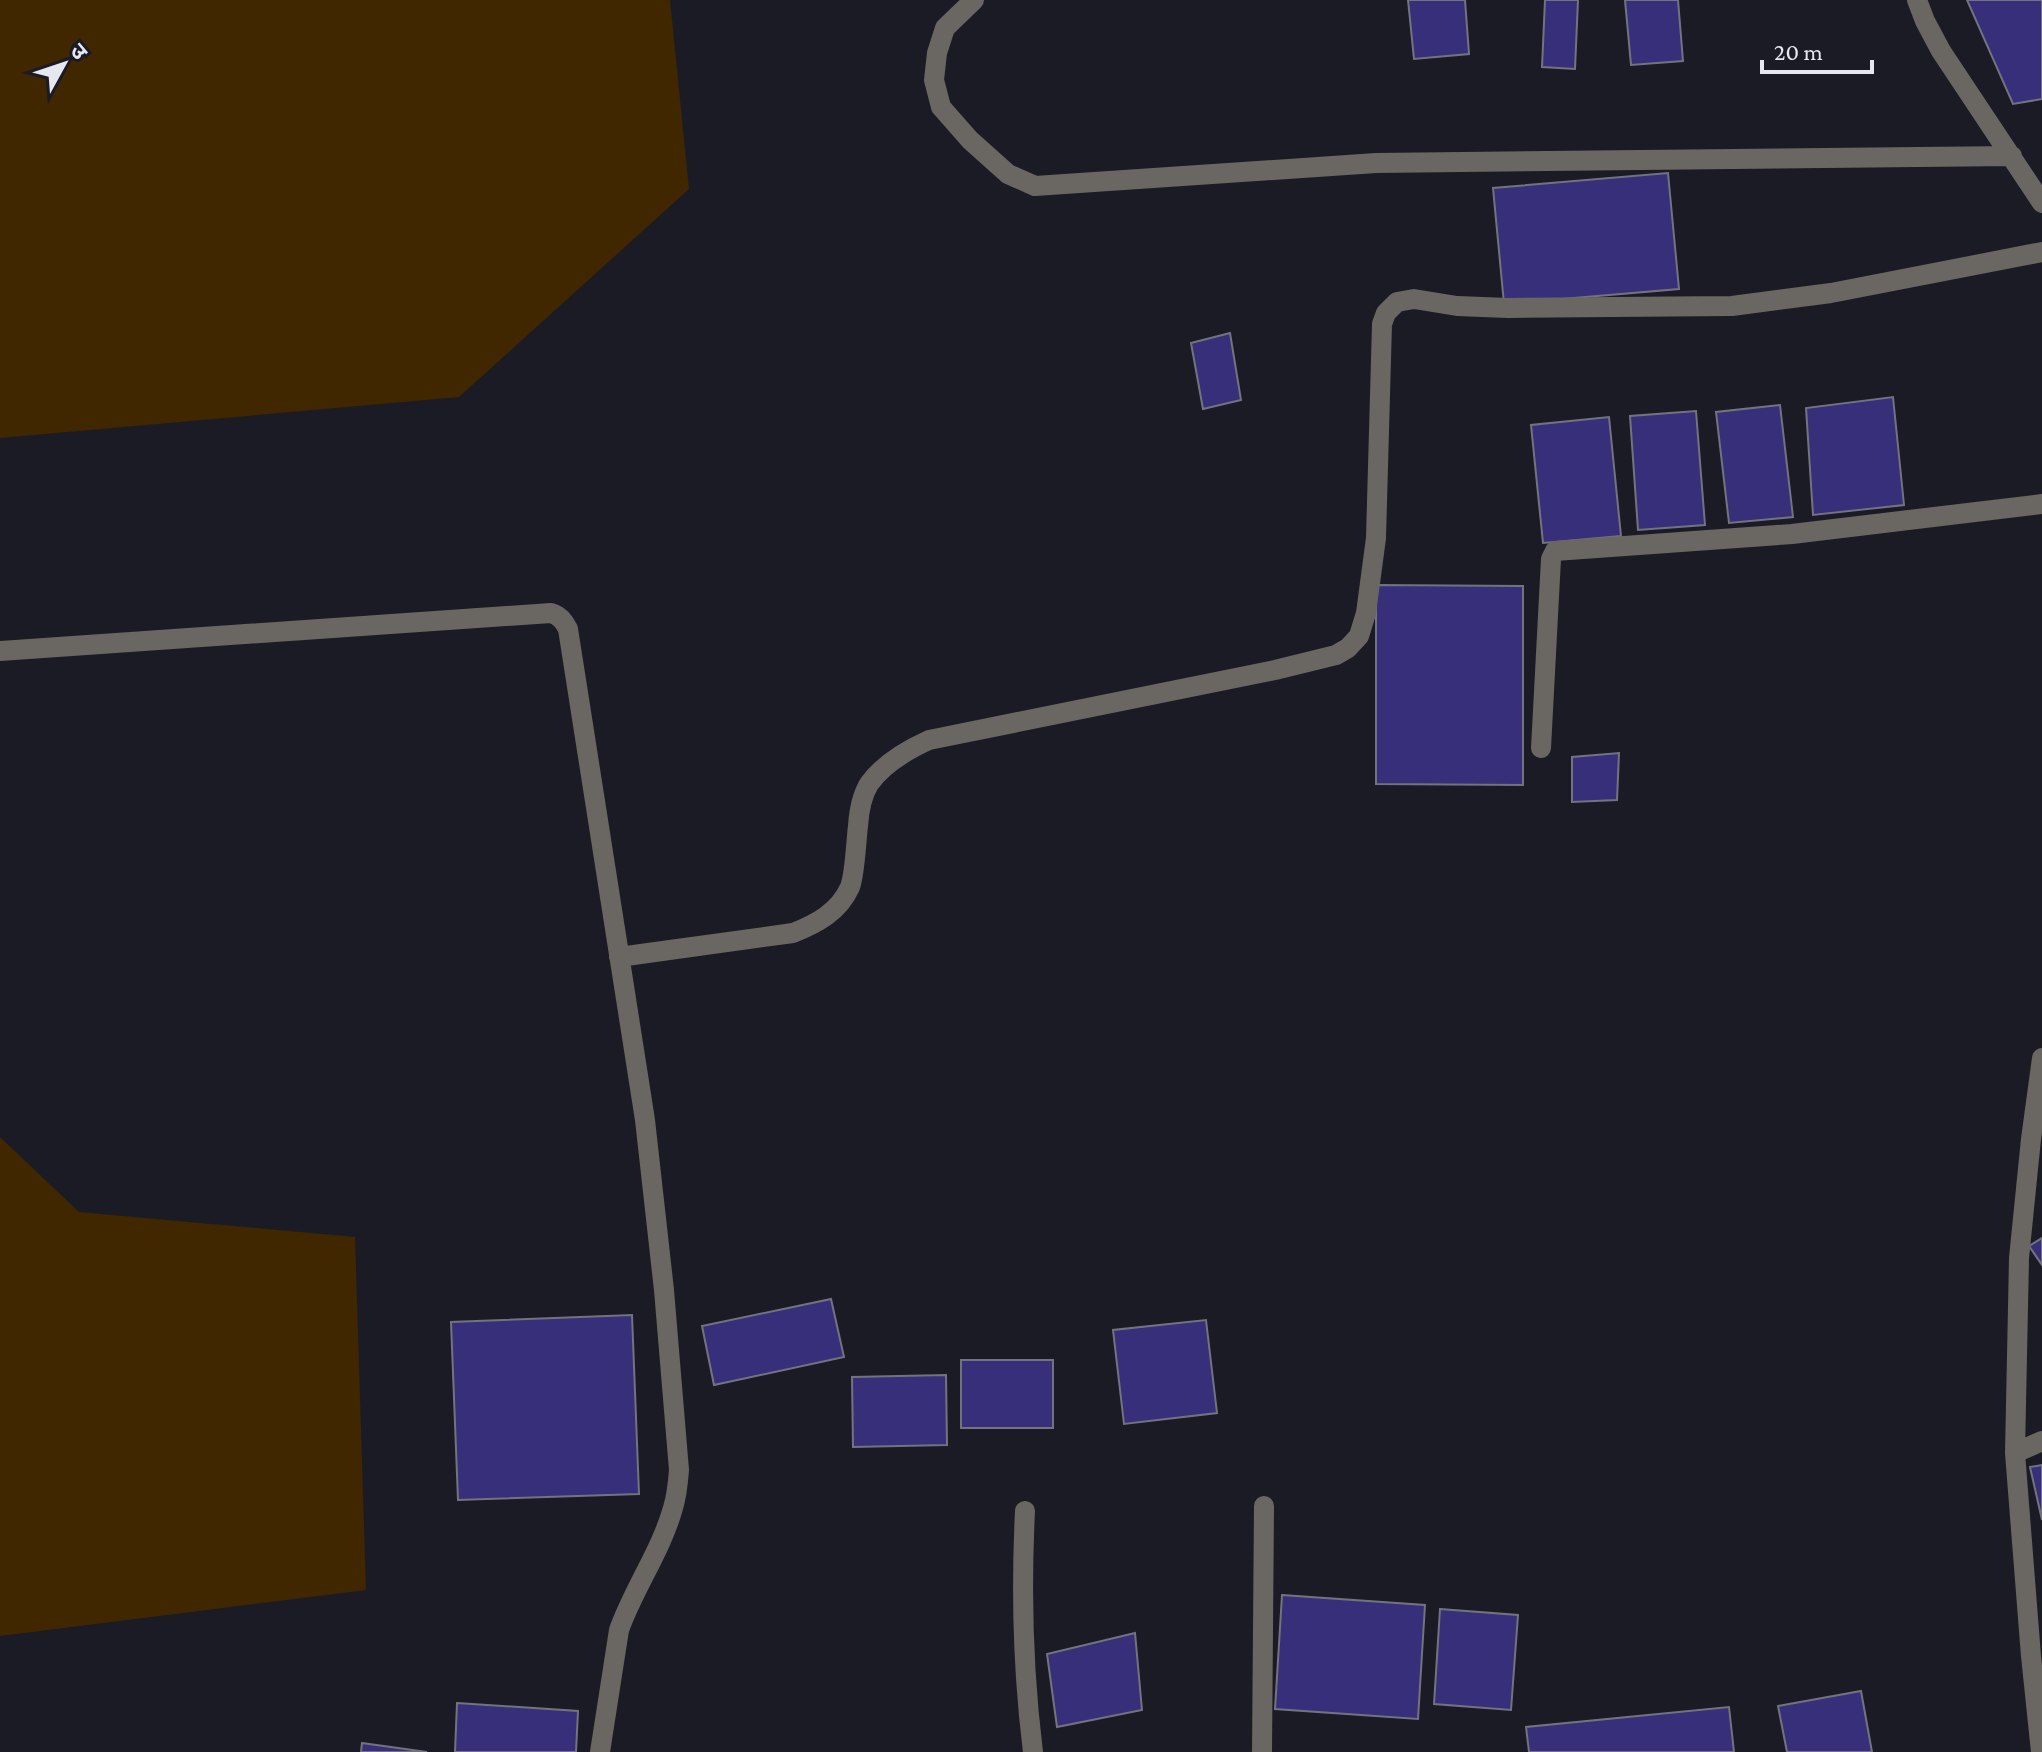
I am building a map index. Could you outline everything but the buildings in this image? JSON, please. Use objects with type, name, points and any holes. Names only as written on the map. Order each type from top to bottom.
[{"type":"street","points":[[974,0],[945,28],[937,53],[934,80],[941,107],[970,140],[1008,174],[1035,186],[1376,163],[2012,156]]},
{"type":"street","points":[[1917,0],[1941,51],[2042,203]]},
{"type":"street","points":[[619,957],[793,933],[814,925],[839,904],[851,886],[860,806],[870,784],[890,763],[909,749],[929,740],[1275,670],[1336,655],[1348,648],[1359,636],[1366,613],[1376,538],[1382,324],[1386,313],[1397,302],[1414,299],[1457,306],[1508,308],[1732,306],[1831,293],[2042,252]]},
{"type":"street","points":[[1541,748],[1550,564],[1555,551],[1792,534],[2042,504]]},
{"type":"street","points":[[0,651],[551,613],[564,621],[568,629],[645,1120],[664,1290],[679,1470],[677,1494],[665,1531],[619,1630],[600,1752]]},
{"type":"street","points":[[2041,1752],[2015,1453],[2019,1258],[2042,1058]]},
{"type":"street","points":[[2015,1453],[2042,1441]]},
{"type":"street","points":[[1262,1752],[1264,1506]]},
{"type":"street","points":[[1025,1511],[1022,1565],[1028,1714],[1033,1752]]},
{"type":"shaded area","points":[[0,0],[670,0],[689,189],[459,397],[0,438]]},
{"type":"shaded area","points":[[0,1137],[79,1212],[355,1237],[366,1590],[0,1636]]}]
